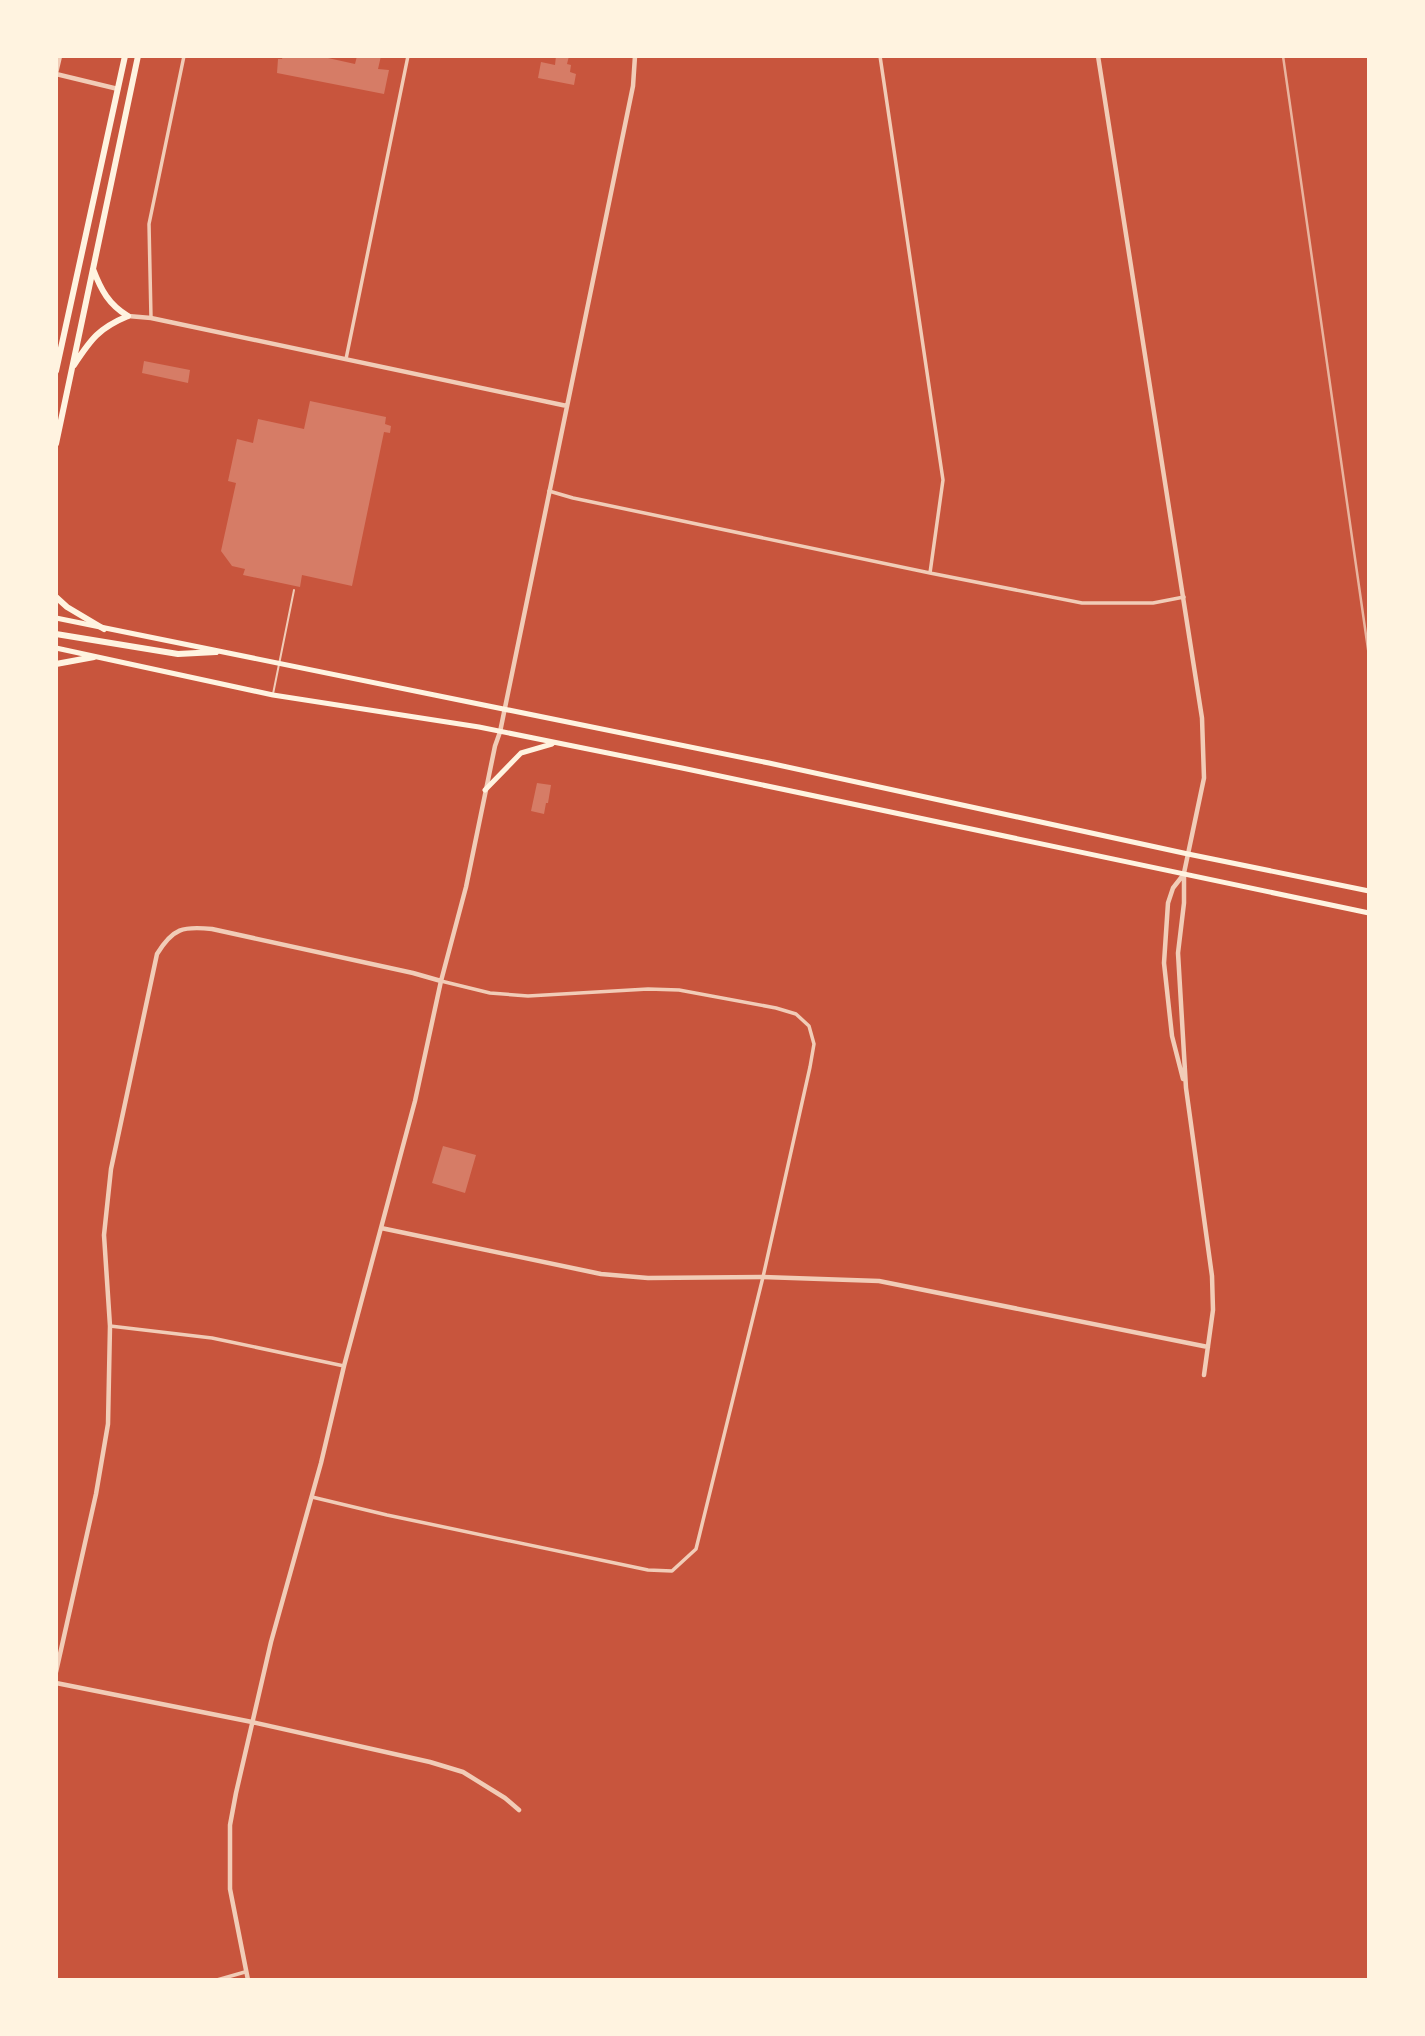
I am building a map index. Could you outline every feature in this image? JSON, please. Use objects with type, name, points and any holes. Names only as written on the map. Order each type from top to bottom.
[{"type":"main road","points":[[56,371],[125,56]]},
{"type":"main road","points":[[56,444],[138,56]]},
{"type":"main road","points":[[93,269],[106,298],[117,310],[128,316]]},
{"type":"main road","points":[[71,369],[99,332],[128,316]]},
{"type":"main road","points":[[56,597],[67,607],[104,629]]},
{"type":"main road","points":[[56,618],[769,763],[1369,891]]},
{"type":"main road","points":[[56,634],[178,654],[216,652]]},
{"type":"main road","points":[[56,648],[273,695],[555,743],[1369,914]]},
{"type":"main road","points":[[56,664],[94,657]]},
{"type":"main road","points":[[485,790],[521,753],[555,743]]},
{"type":"street","points":[[60,56],[56,73],[118,90]]},
{"type":"street","points":[[151,318],[149,224],[184,56]]},
{"type":"street","points":[[346,359],[408,56]]},
{"type":"street","points":[[247,1980],[230,1889],[230,1825],[277,1620],[312,1497],[415,1101],[441,981],[466,887],[634,86],[635,56]]},
{"type":"street","points":[[880,56],[943,480],[930,573]]},
{"type":"street","points":[[1098,56],[1202,718],[1204,778],[1184,873],[1184,903],[1178,953],[1186,1088],[1212,1276],[1213,1310],[1203,1376]]},
{"type":"street","points":[[128,316],[151,318],[567,406]]},
{"type":"street","points":[[549,491],[1082,603],[1153,603],[1184,597]]},
{"type":"street","points":[[1184,873],[1173,888],[1168,903],[1164,963],[1172,1036],[1186,1088]]},
{"type":"street","points":[[56,1672],[96,1494],[108,1424],[110,1326],[104,1234],[111,1169],[151,977],[158,954],[167,938],[183,928],[212,929],[414,973],[490,993],[528,996],[648,989],[679,990],[776,1008],[796,1014],[809,1026],[814,1044],[810,1067],[763,1277],[696,1549],[672,1571],[635,1567],[387,1516],[312,1497]]},
{"type":"street","points":[[381,1228],[601,1274],[648,1278],[763,1277],[879,1281],[1208,1347]]},
{"type":"street","points":[[110,1326],[212,1338],[344,1366]]},
{"type":"street","points":[[56,1683],[252,1722],[430,1762],[463,1772],[519,1810]]},
{"type":"street","points":[[217,1980],[245,1972]]},
{"type":"lane","points":[[273,695],[295,590]]},
{"type":"building","points":[[283,56],[319,56],[355,64],[357,56],[381,56],[378,69],[389,70],[384,94],[277,73],[278,59]]},
{"type":"building","points":[[556,56],[569,56],[567,64],[571,65],[570,72],[576,74],[574,85],[538,78],[541,62],[555,65]]},
{"type":"building","points":[[144,361],[190,370],[188,383],[142,373]]},
{"type":"building","points":[[310,401],[386,417],[385,424],[391,426],[390,433],[384,432],[352,586],[302,575],[300,587],[243,575],[245,569],[232,566],[221,551],[236,483],[228,481],[237,439],[253,443],[258,419],[304,429]]},
{"type":"building","points":[[537,783],[551,785],[544,814],[531,811]]},
{"type":"building","points":[[443,1146],[476,1155],[465,1193],[432,1183]]},
{"type":"railway","points":[[1283,56],[1369,656]]}]
